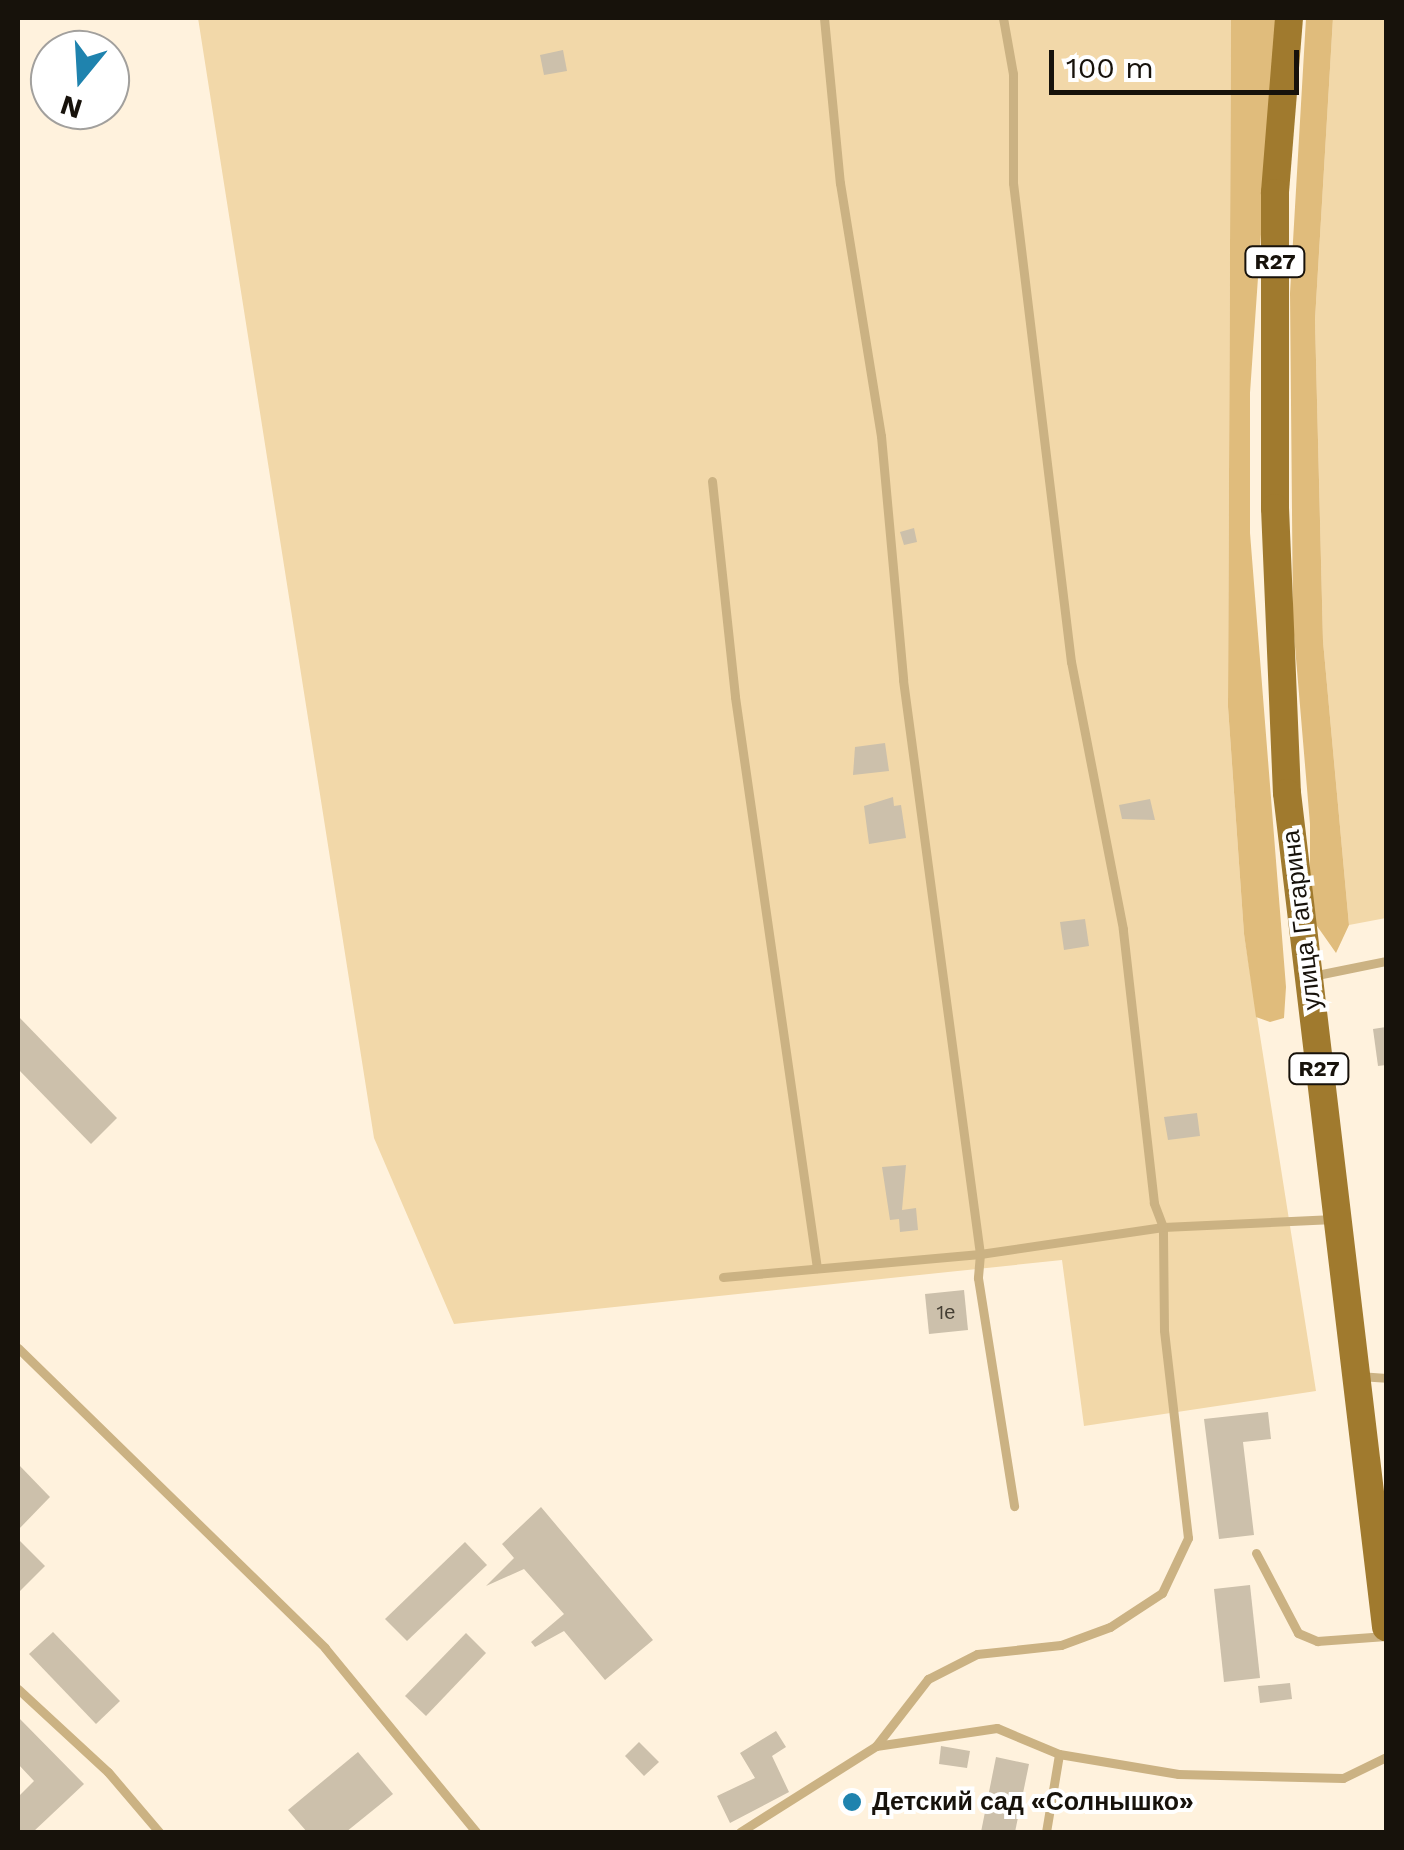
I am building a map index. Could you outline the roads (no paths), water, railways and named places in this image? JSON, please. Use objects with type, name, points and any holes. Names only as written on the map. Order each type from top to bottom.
[{"type":"main road","name":"улица Гагарина","points":[[1289,18],[1274,193],[1275,508],[1287,793],[1352,1375],[1386,1627]]},
{"type":"lane","points":[[824,18],[840,183],[881,436],[903,680],[980,1254],[978,1278],[1014,1506]]},
{"type":"lane","points":[[740,1832],[876,1746],[928,1679],[977,1654],[1061,1646],[1110,1627],[1162,1593],[1188,1538],[1164,1330],[1162,1227],[1154,1203],[1123,929],[1071,662],[1013,183],[1013,74],[1003,18]]},
{"type":"lane","points":[[712,481],[735,697],[818,1268]]},
{"type":"lane","points":[[1309,977],[1386,961]]},
{"type":"lane","points":[[723,1277],[980,1254],[1162,1227],[1337,1218]]},
{"type":"lane","points":[[18,1348],[325,1648],[476,1832]]},
{"type":"lane","points":[[1352,1375],[1386,1378]]},
{"type":"lane","points":[[1256,1554],[1298,1633],[1317,1641],[1386,1636]]},
{"type":"lane","points":[[18,1688],[108,1772],[158,1832]]},
{"type":"lane","points":[[876,1746],[997,1728],[1059,1754],[1178,1774],[1343,1778],[1386,1757]]},
{"type":"lane","points":[[1046,1832],[1059,1754]]},
{"type":"place","name":"Детский сад «Солнышко»","points":[[852,1802]]}]
